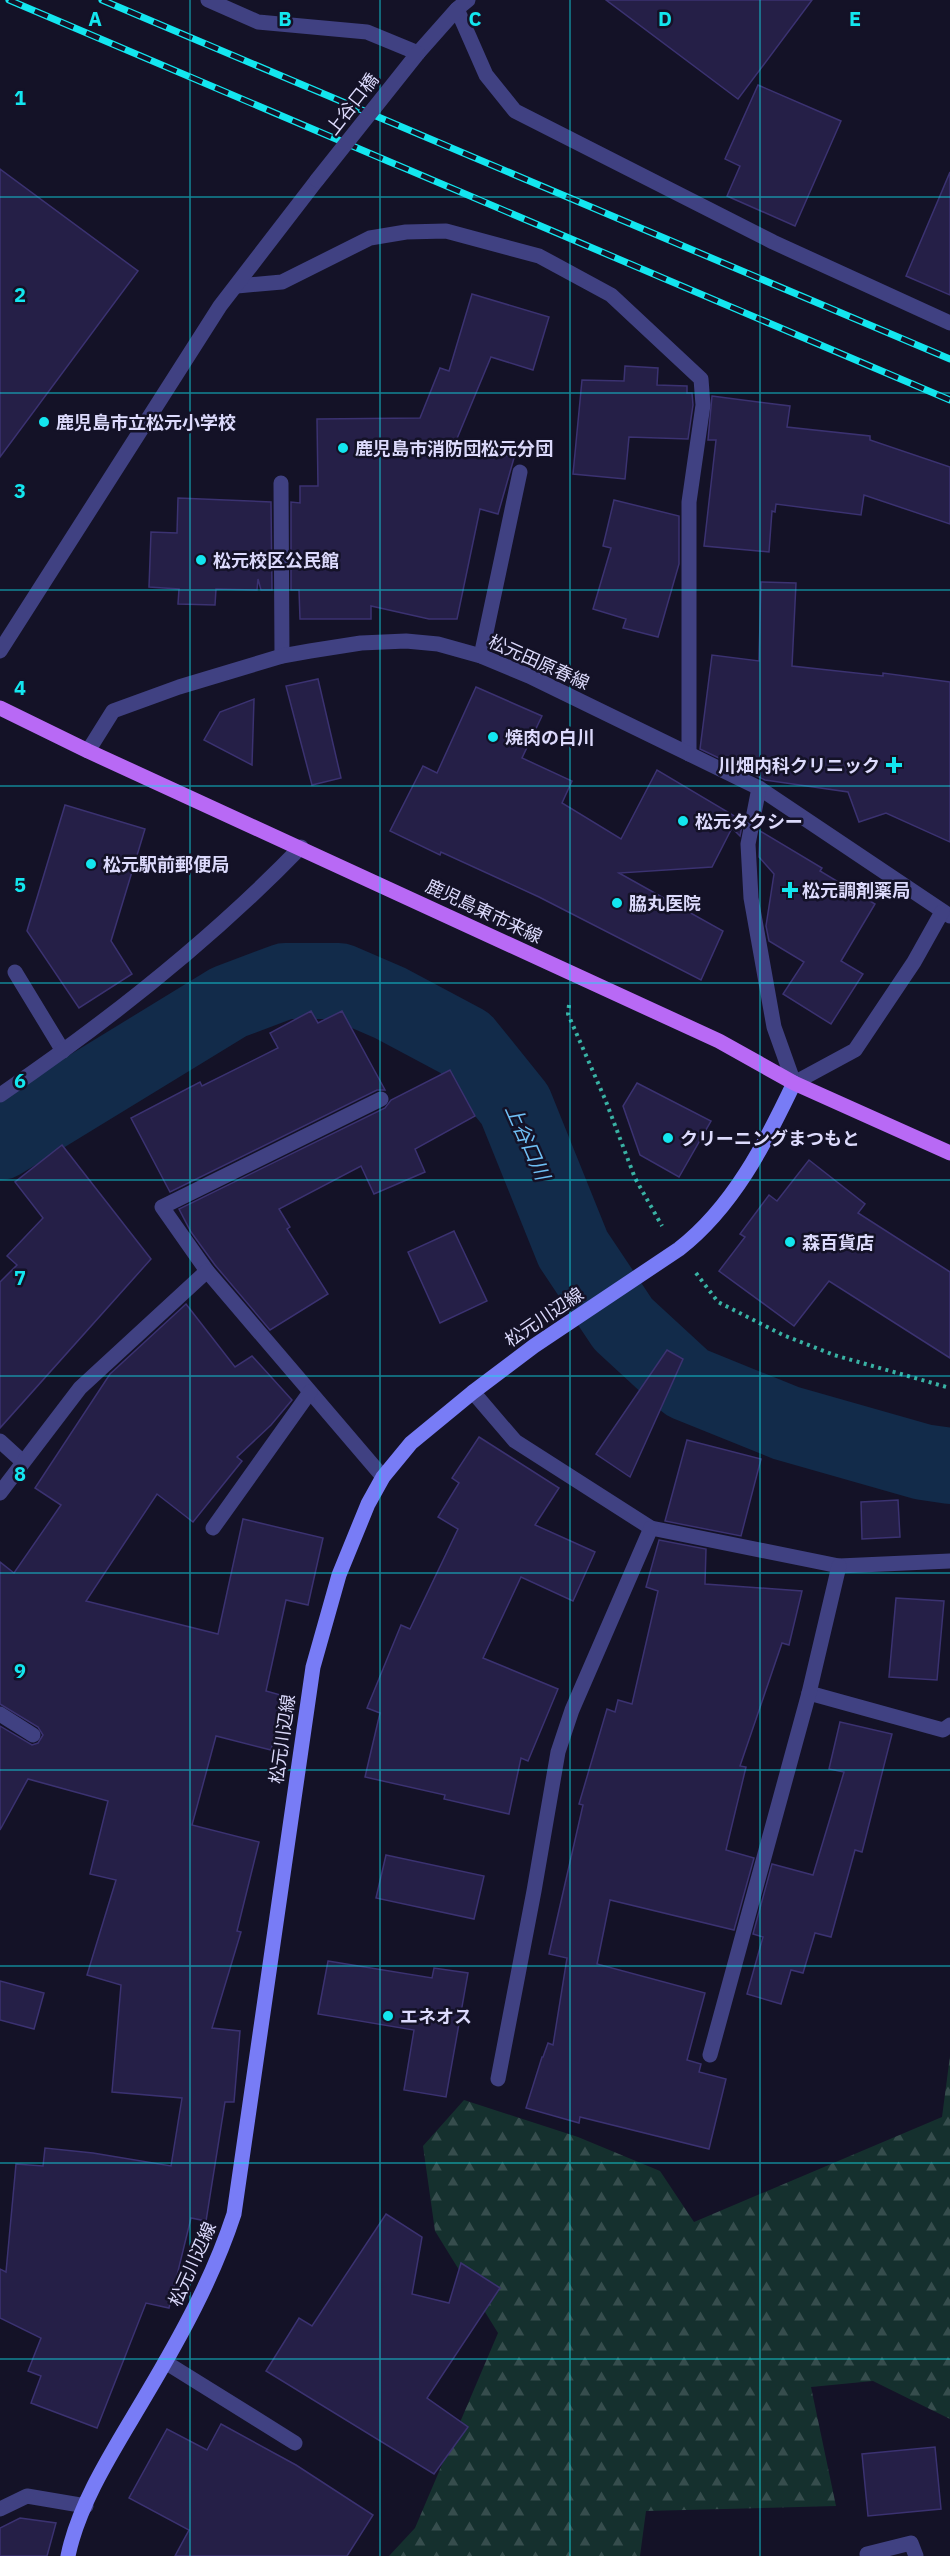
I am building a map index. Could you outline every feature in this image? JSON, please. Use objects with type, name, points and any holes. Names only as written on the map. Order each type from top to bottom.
[{"type":"main road","name":"鹿児島東市来線","points":[[0,708],[88,751],[719,1041],[794,1083],[950,1153]]},
{"type":"main road","name":"松元川辺線","points":[[68,2556],[86,2506],[104,2466],[198,2303],[220,2256],[234,2214],[313,1667],[339,1575],[368,1504],[383,1477],[411,1443],[473,1392],[534,1346],[701,1232],[745,1176],[775,1125],[794,1083]]},
{"type":"street","points":[[208,0],[258,21],[367,32],[418,53]]},
{"type":"street","points":[[462,4],[486,75],[515,111],[773,242],[950,323]]},
{"type":"street","name":"上谷口橋","points":[[0,651],[202,332],[317,180],[418,53],[462,4]]},
{"type":"street","points":[[237,286],[282,282],[370,238],[406,232],[446,231],[539,256],[610,295],[701,378],[703,405],[689,502],[689,754]]},
{"type":"street","points":[[481,656],[520,472]]},
{"type":"street","points":[[281,483],[282,656]]},
{"type":"street","name":"松元田原春線","points":[[88,751],[113,711],[179,687],[282,656],[361,643],[406,641],[438,644],[481,656],[530,676],[759,788],[946,914]]},
{"type":"street","points":[[759,788],[748,844],[751,898],[774,1027],[794,1083],[855,1050],[946,914]]},
{"type":"street","points":[[0,1095],[132,999],[217,928],[301,847]]},
{"type":"street","points":[[15,972],[63,1050]]},
{"type":"street","points":[[381,1099],[162,1207],[207,1271],[383,1477]]},
{"type":"street","points":[[0,1493],[80,1388],[207,1271]]},
{"type":"street","points":[[213,1528],[310,1392]]},
{"type":"street","points":[[473,1392],[515,1441],[651,1528],[839,1566],[950,1561]]},
{"type":"street","points":[[0,1441],[23,1462]]},
{"type":"street","points":[[498,2079],[558,1752],[572,1710],[651,1528]]},
{"type":"street","points":[[710,2055],[809,1693],[839,1566]]},
{"type":"street","points":[[809,1693],[943,1730],[950,1725]]},
{"type":"street","points":[[0,1714],[33,1735]]},
{"type":"street","points":[[165,2362],[295,2443]]},
{"type":"street","points":[[0,2509],[27,2496],[86,2506]]},
{"type":"street","points":[[868,2556],[867,2554],[911,2543],[916,2556]]},
{"type":"green space","points":[[950,2056],[950,2419],[873,2381],[811,2387],[836,2506],[646,2511],[640,2556],[389,2556],[415,2528],[498,2333],[435,2231],[423,2146],[464,2100],[578,2137],[660,2171],[694,2222],[942,2117]]},
{"type":"building","points":[[606,0],[812,0],[738,99]]},
{"type":"building","points":[[758,85],[841,121],[795,226],[727,196],[740,166],[725,159]]},
{"type":"building","points":[[0,169],[138,271],[0,457]]},
{"type":"building","points":[[950,172],[950,295],[906,276]]},
{"type":"building","points":[[472,294],[549,317],[533,370],[491,357],[456,441],[514,458],[498,514],[480,509],[457,619],[429,619],[371,606],[371,619],[300,619],[299,590],[291,590],[291,502],[300,503],[300,486],[318,486],[317,419],[420,418],[440,368],[449,371]]},
{"type":"building","points":[[625,366],[658,368],[657,385],[687,386],[687,393],[692,393],[693,405],[688,439],[629,437],[625,479],[573,474],[582,380],[624,381]]},
{"type":"building","points":[[712,396],[790,406],[787,427],[870,436],[870,440],[950,467],[950,524],[864,495],[861,515],[776,504],[775,512],[772,511],[769,552],[704,546],[716,440],[708,440]]},
{"type":"building","name":"松元校区公民館","points":[[178,498],[271,502],[272,590],[261,590],[258,579],[257,590],[216,589],[215,605],[178,604],[179,589],[149,587],[151,532],[177,533]]},
{"type":"building","points":[[614,500],[679,516],[679,564],[658,637],[623,628],[626,619],[593,609],[611,548],[603,546]]},
{"type":"building","points":[[761,582],[796,583],[792,666],[883,676],[883,673],[950,682],[950,842],[886,813],[859,822],[848,792],[765,780],[700,749],[712,655],[759,661]]},
{"type":"building","points":[[318,679],[341,778],[312,785],[286,686]]},
{"type":"building","points":[[476,687],[542,716],[522,758],[572,781],[562,803],[621,839],[657,770],[743,821],[740,836],[732,828],[712,867],[619,873],[723,931],[701,980],[539,897],[390,831],[423,766],[437,773]]},
{"type":"building","points":[[254,699],[252,765],[204,740],[220,712]]},
{"type":"building","points":[[65,805],[145,829],[111,941],[132,974],[79,1008],[27,931]]},
{"type":"building","points":[[760,831],[822,868],[820,871],[875,904],[841,961],[863,974],[831,1024],[783,994],[804,962],[769,941],[766,926],[774,874],[759,857]]},
{"type":"building","points":[[311,1011],[318,1023],[342,1011],[385,1090],[377,1090],[170,1192],[131,1118],[200,1082],[202,1086],[278,1048],[270,1033]]},
{"type":"building","points":[[450,1070],[475,1116],[415,1149],[425,1172],[374,1194],[361,1166],[279,1209],[290,1227],[287,1229],[328,1294],[270,1330],[215,1265],[191,1232],[179,1209],[385,1108],[391,1100]]},
{"type":"building","name":"クリーニングまつもと","points":[[637,1083],[711,1121],[679,1177],[640,1155],[623,1106]]},
{"type":"building","points":[[62,1145],[151,1259],[0,1428],[0,1282],[17,1265],[7,1256],[43,1218],[15,1182]]},
{"type":"building","points":[[809,1160],[865,1204],[858,1213],[950,1272],[950,1358],[829,1281],[794,1326],[719,1271],[745,1237],[740,1234],[769,1195],[777,1201]]},
{"type":"building","points":[[454,1231],[487,1301],[440,1323],[408,1252]]},
{"type":"building","points":[[186,1304],[235,1367],[252,1356],[292,1400],[271,1425],[237,1457],[242,1461],[193,1522],[157,1494],[86,1601],[218,1634],[243,1519],[323,1538],[308,1605],[286,1600],[266,1691],[284,1696],[271,1750],[216,1736],[192,1825],[259,1842],[237,1931],[241,1932],[212,2028],[240,2031],[234,2102],[225,2102],[206,2221],[191,2218],[169,2308],[146,2303],[97,2428],[31,2403],[41,2376],[28,2371],[41,2338],[0,2318],[0,2269],[6,2272],[16,2164],[43,2166],[45,2148],[93,2153],[171,2166],[182,2098],[112,2092],[121,1985],[87,1975],[116,1880],[90,1874],[108,1801],[28,1779],[0,1830],[0,1726],[32,1745],[38,1743],[43,1735],[38,1727],[0,1704],[0,1562],[14,1573],[61,1505],[35,1488],[110,1374]]},
{"type":"building","points":[[667,1350],[683,1359],[630,1477],[596,1454]]},
{"type":"building","points":[[479,1437],[559,1488],[535,1525],[595,1552],[573,1601],[521,1577],[483,1658],[558,1689],[528,1761],[521,1758],[509,1814],[444,1799],[445,1795],[365,1777],[380,1713],[367,1708],[401,1625],[410,1629],[458,1529],[438,1517],[459,1483],[452,1478]]},
{"type":"building","points":[[687,1440],[761,1459],[741,1536],[665,1521]]},
{"type":"building","points":[[898,1500],[900,1537],[862,1539],[861,1502]]},
{"type":"building","points":[[659,1540],[706,1549],[705,1584],[802,1591],[789,1645],[782,1643],[740,1766],[746,1767],[726,1850],[754,1858],[734,1930],[610,1900],[597,1964],[705,1993],[687,2060],[701,2064],[699,2072],[726,2079],[709,2149],[580,2117],[579,2123],[526,2108],[548,2043],[553,2045],[567,1958],[549,1954],[583,1805],[579,1804],[607,1709],[615,1712],[618,1700],[632,1704],[658,1591],[646,1587]]},
{"type":"building","points":[[896,1598],[944,1601],[937,1680],[889,1677]]},
{"type":"building","points":[[840,1722],[892,1734],[862,1852],[855,1850],[831,1937],[815,1933],[803,1973],[791,1970],[781,2004],[747,1994],[763,1937],[753,1934],[772,1864],[813,1875],[844,1772],[829,1769]]},
{"type":"building","points":[[386,1855],[484,1876],[474,1919],[376,1898]]},
{"type":"building","points":[[328,1961],[432,1978],[434,1968],[468,1973],[446,2097],[404,2090],[414,2030],[318,2014]]},
{"type":"building","points":[[0,1981],[44,1993],[34,2029],[0,2020]]},
{"type":"building","points":[[386,2214],[422,2237],[412,2294],[449,2303],[461,2263],[500,2288],[427,2398],[468,2427],[434,2474],[266,2371],[299,2318],[312,2326]]},
{"type":"building","points":[[221,2424],[296,2465],[373,2515],[347,2556],[175,2556],[189,2530],[129,2498],[167,2429],[207,2450]]},
{"type":"building","points":[[935,2447],[941,2509],[868,2516],[862,2454]]},
{"type":"building","points":[[20,2518],[56,2523],[47,2556],[0,2556],[0,2528]]},
{"type":"waterway","name":"上谷口川","points":[[0,1142],[229,1002],[285,981],[339,981],[390,1003],[465,1043],[515,1105],[573,1249],[623,1324],[687,1383],[786,1423],[923,1462],[950,1466]]},
{"type":"railway","points":[[9,0],[950,400]]},
{"type":"railway","points":[[102,0],[950,359]]},
{"type":"place","name":"鹿児島市立松元小学校","points":[[44,422]]},
{"type":"place","name":"鹿児島市消防団松元分団","points":[[343,448]]},
{"type":"place","name":"松元校区公民館","points":[[201,560]]},
{"type":"place","name":"焼肉の白川","points":[[493,737]]},
{"type":"place","name":"川畑内科クリニック","points":[[894,765]]},
{"type":"place","name":"松元タクシー","points":[[683,821]]},
{"type":"place","name":"松元駅前郵便局","points":[[91,864]]},
{"type":"place","name":"松元調剤薬局","points":[[790,890]]},
{"type":"place","name":"脇丸医院","points":[[617,903]]},
{"type":"place","name":"クリーニングまつもと","points":[[668,1138]]},
{"type":"place","name":"森百貨店","points":[[790,1242]]},
{"type":"place","name":"エネオス","points":[[388,2016]]}]
